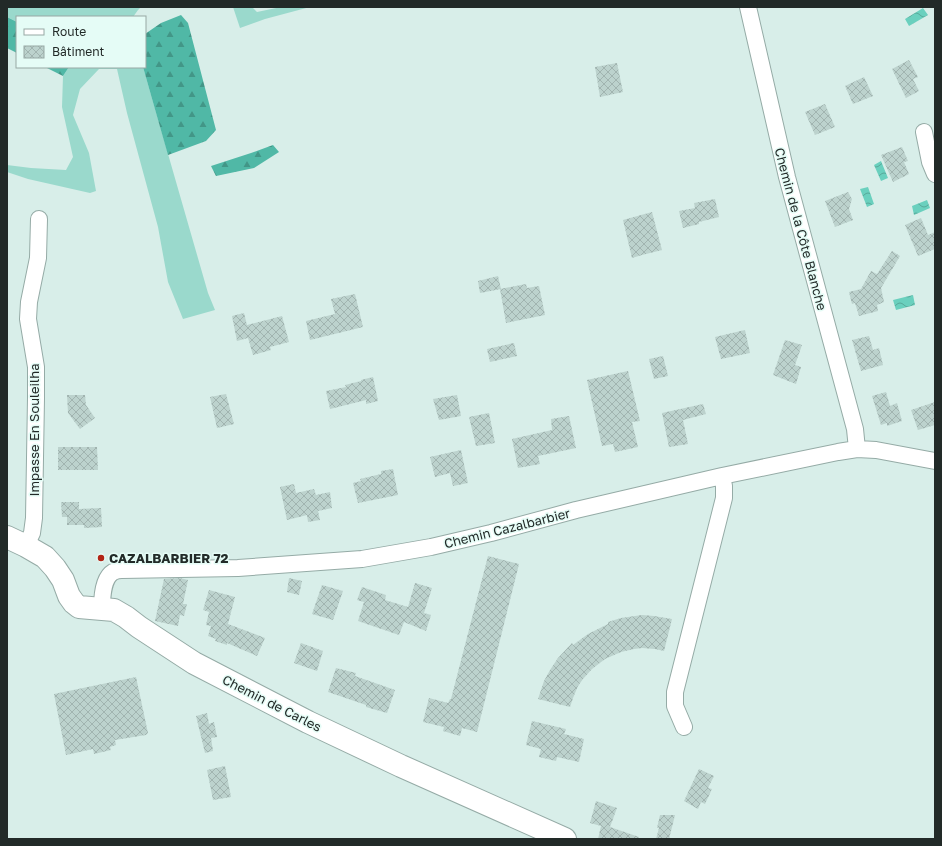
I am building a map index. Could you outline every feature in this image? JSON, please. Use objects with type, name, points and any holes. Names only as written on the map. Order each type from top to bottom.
[{"type":"street","name":"Chemin de la Côte Blanche","points":[[748,7],[787,177],[855,429],[857,449]]},
{"type":"street","points":[[924,132],[930,162],[935,174]]},
{"type":"street","name":"Impasse En Souleilha","points":[[17,541],[32,533],[34,518],[36,367],[28,319],[38,258],[39,219]]},
{"type":"street","name":"Chemin Cazalbarbier","points":[[102,608],[105,582],[112,572],[122,570],[238,568],[369,557],[438,546],[576,510],[722,476],[857,449],[876,450],[935,461]]},
{"type":"street","points":[[684,727],[675,706],[675,692],[724,498],[722,476]]},
{"type":"street","name":"Chemin de Carles","points":[[17,541],[45,558],[55,568],[63,580],[69,596],[79,607],[114,610],[194,662],[308,722],[401,766],[565,839]]},
{"type":"shaded area","points":[[7,7],[141,7],[134,16],[16,16],[16,22],[7,17]]},
{"type":"shaded area","points":[[233,7],[252,7],[257,12],[281,7],[310,7],[265,19],[240,28]]},
{"type":"shaded area","points":[[68,68],[143,68],[208,293],[215,310],[183,319],[168,282],[158,227],[127,113],[117,69],[99,69],[80,89],[73,115],[89,153],[96,191],[90,193],[28,179],[7,172],[7,165],[66,170],[73,157],[62,107],[63,76]]},
{"type":"green space","points":[[181,15],[188,23],[216,130],[206,141],[168,155],[143,68],[146,68],[146,33],[161,23]]},
{"type":"green space","points":[[7,17],[16,22],[16,52],[7,48]]},
{"type":"green space","points":[[47,68],[68,68],[63,76]]},
{"type":"green space","points":[[273,145],[279,152],[254,168],[216,176],[211,166],[251,153]]},
{"type":"water","points":[[923,8],[928,15],[909,26],[905,19]]},
{"type":"water","points":[[881,161],[888,178],[881,181],[874,165]]},
{"type":"water","points":[[868,187],[874,204],[867,207],[860,189]]},
{"type":"water","points":[[927,200],[930,208],[914,215],[912,206]]},
{"type":"water","points":[[913,295],[915,305],[896,310],[893,300]]},
{"type":"building","points":[[909,60],[918,77],[913,79],[919,91],[906,98],[892,69]]},
{"type":"building","points":[[617,63],[623,92],[600,97],[595,67]]},
{"type":"building","points":[[864,77],[873,96],[853,104],[845,86]]},
{"type":"building","points":[[825,104],[835,127],[815,135],[805,112]]},
{"type":"building","points":[[902,147],[908,161],[904,162],[909,174],[893,182],[881,155]]},
{"type":"building","points":[[848,192],[852,199],[849,209],[853,220],[835,227],[825,201]]},
{"type":"building","points":[[715,199],[719,217],[683,228],[679,211],[695,208],[694,203]]},
{"type":"building","points":[[652,212],[662,250],[632,258],[623,220]]},
{"type":"building","points":[[921,218],[928,235],[935,232],[935,249],[918,256],[905,225]]},
{"type":"building","points":[[892,251],[900,256],[881,288],[884,302],[877,305],[878,311],[859,316],[855,303],[852,304],[849,292],[861,289],[871,271],[877,274]]},
{"type":"building","points":[[498,276],[501,289],[480,293],[478,281]]},
{"type":"building","points":[[526,284],[527,288],[539,286],[545,315],[506,323],[500,289]]},
{"type":"building","points":[[355,294],[363,327],[310,340],[306,321],[335,314],[331,299]]},
{"type":"building","points":[[244,313],[247,325],[282,316],[289,342],[270,347],[271,350],[253,355],[248,338],[237,341],[232,316]]},
{"type":"building","points":[[745,330],[750,353],[721,359],[715,337]]},
{"type":"building","points":[[869,336],[873,350],[879,348],[883,365],[861,371],[852,340]]},
{"type":"building","points":[[785,340],[802,345],[795,365],[801,367],[796,384],[773,375]]},
{"type":"building","points":[[514,343],[517,356],[490,362],[487,349]]},
{"type":"building","points":[[663,356],[668,376],[654,379],[649,359]]},
{"type":"building","points":[[628,371],[640,421],[632,422],[638,447],[615,452],[613,444],[602,446],[587,380]]},
{"type":"building","points":[[373,377],[378,401],[366,404],[366,400],[330,409],[326,391],[346,387],[345,385]]},
{"type":"building","points":[[886,392],[890,406],[897,403],[902,421],[887,426],[887,423],[881,425],[872,396]]},
{"type":"building","points":[[226,394],[234,424],[217,428],[210,397]]},
{"type":"building","points":[[67,395],[85,395],[86,405],[95,418],[80,429],[68,413]]},
{"type":"building","points":[[457,395],[461,416],[439,420],[433,399]]},
{"type":"building","points":[[935,402],[935,425],[918,430],[911,410]]},
{"type":"building","points":[[703,404],[706,414],[683,420],[688,444],[669,447],[662,413]]},
{"type":"building","points":[[489,413],[495,443],[476,446],[469,417]]},
{"type":"building","points":[[569,416],[576,448],[538,456],[540,464],[518,468],[512,439],[552,430],[551,419]]},
{"type":"building","points":[[58,447],[97,447],[98,470],[58,470]]},
{"type":"building","points":[[461,450],[468,483],[453,486],[450,473],[435,477],[430,457]]},
{"type":"building","points":[[393,469],[398,495],[358,503],[353,483],[361,481],[360,479],[381,474],[381,471]]},
{"type":"building","points":[[294,484],[296,493],[314,489],[316,495],[330,492],[332,508],[318,511],[320,520],[308,522],[307,515],[287,520],[280,487]]},
{"type":"building","points":[[61,502],[79,502],[79,509],[101,508],[102,527],[84,528],[84,525],[67,525],[67,517],[62,517]]},
{"type":"building","points":[[488,556],[519,564],[477,732],[462,728],[460,736],[443,731],[444,727],[423,722],[429,698],[448,703],[451,699]]},
{"type":"building","points":[[180,578],[188,580],[183,604],[187,604],[184,616],[180,615],[178,626],[155,621],[164,579]]},
{"type":"building","points":[[289,578],[302,581],[299,595],[287,592]]},
{"type":"building","points":[[415,583],[432,588],[424,613],[431,615],[426,631],[404,622],[399,635],[358,621],[364,602],[357,600],[362,587],[386,595],[385,600],[408,607]]},
{"type":"building","points":[[322,585],[343,591],[333,620],[312,614]]},
{"type":"building","points":[[209,590],[235,597],[228,624],[265,638],[257,656],[227,643],[227,645],[215,641],[216,639],[208,636],[211,626],[206,625],[209,612],[203,610]]},
{"type":"building","points":[[642,615],[672,619],[664,651],[642,648],[634,649],[621,652],[605,659],[592,669],[583,679],[578,686],[570,707],[538,699],[544,681],[550,670],[558,658],[572,643],[573,645],[588,634],[608,624],[608,622],[621,618]]},
{"type":"building","points":[[301,643],[323,651],[317,671],[294,663]]},
{"type":"building","points":[[336,668],[356,673],[355,676],[395,690],[387,713],[366,707],[366,705],[328,692]]},
{"type":"building","points":[[136,677],[148,733],[146,735],[115,740],[116,745],[110,747],[111,750],[94,754],[93,749],[66,755],[54,694]]},
{"type":"building","points":[[207,713],[209,724],[214,722],[217,737],[211,738],[213,751],[205,753],[196,716]]},
{"type":"building","points":[[532,721],[566,729],[564,734],[584,739],[579,762],[557,757],[556,761],[539,757],[541,749],[526,745]]},
{"type":"building","points":[[225,766],[231,797],[213,800],[207,770]]},
{"type":"building","points":[[699,769],[714,776],[708,788],[712,789],[705,804],[701,802],[698,809],[684,801]]},
{"type":"building","points":[[596,801],[617,808],[610,827],[639,837],[639,839],[598,839],[601,826],[590,823]]},
{"type":"building","points":[[660,815],[675,815],[669,839],[656,839]]},
{"type":"place","name":"CAZALBARBIER 72","points":[[101,558]]}]
